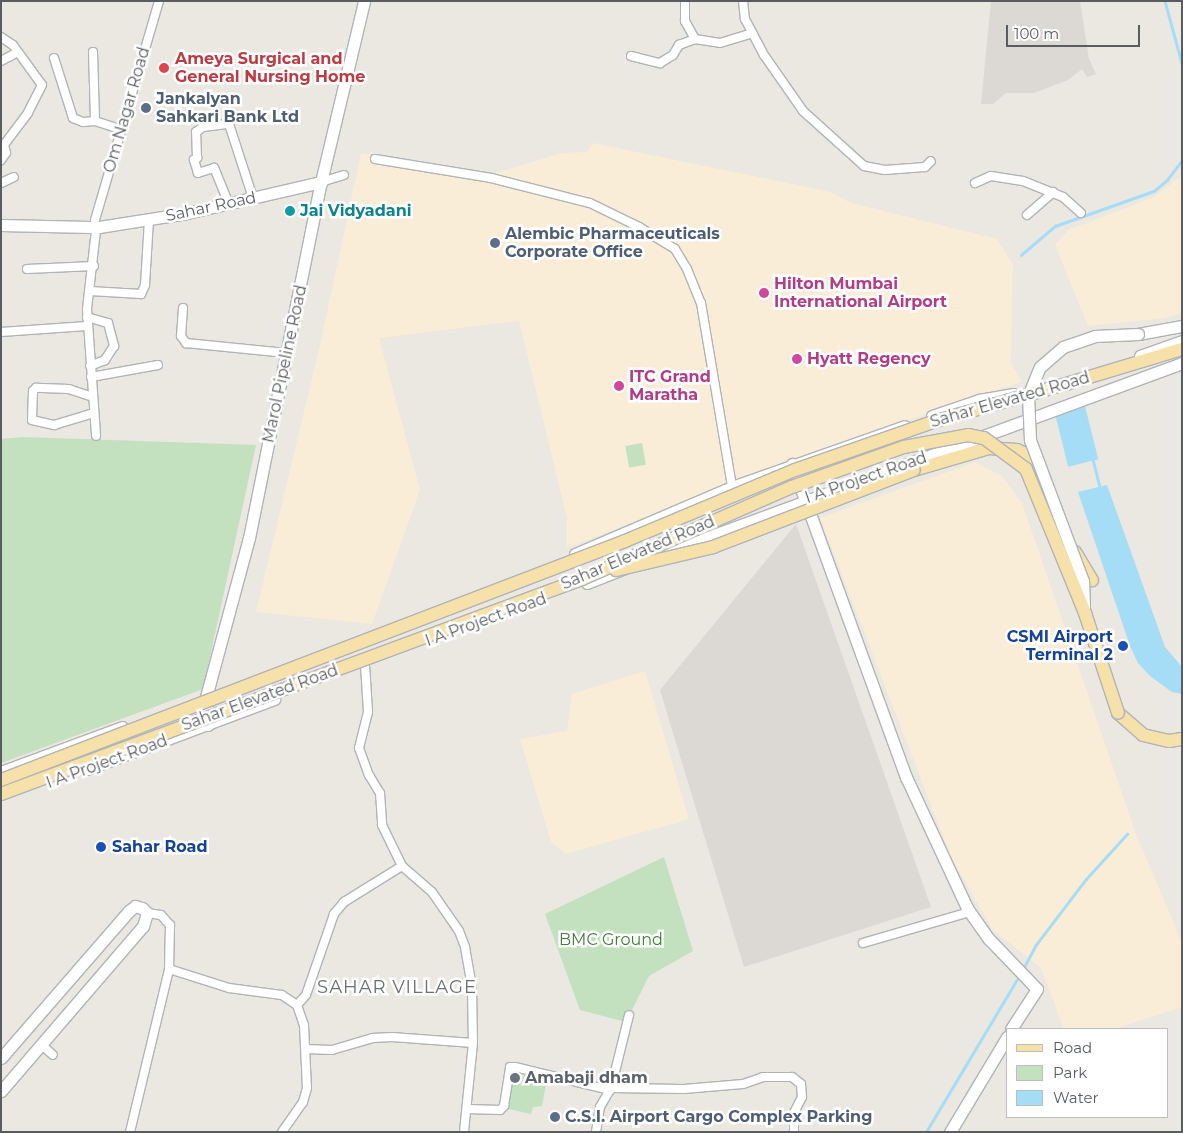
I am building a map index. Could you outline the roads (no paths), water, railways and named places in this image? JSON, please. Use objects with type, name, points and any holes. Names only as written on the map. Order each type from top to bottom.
[{"type":"main road","name":"Marol Pipeline Road","points":[[208,725],[206,697],[249,538],[288,353],[321,182],[364,1]]},
{"type":"main road","name":"Sahar Road","points":[[1,225],[95,226],[149,219],[321,182]]},
{"type":"main road","points":[[1084,613],[1083,581],[1030,440],[1028,396],[1040,367],[1063,347],[1095,336],[1138,334],[1182,326]]},
{"type":"main road","points":[[1,772],[458,607],[732,487],[792,464],[979,400],[1045,388],[1182,341]]},
{"type":"main road","name":"Sahar Elevated Road","points":[[1,780],[616,545],[795,470],[936,421],[1182,349]]},
{"type":"main road","name":"I A Project Road","points":[[1,800],[208,725],[803,500],[1000,431],[1182,363]]},
{"type":"main road","name":"Sahar Elevated Road","points":[[1,794],[582,579],[792,488],[904,447],[968,435],[984,438],[1026,469],[1084,613],[1118,713],[1143,735],[1168,741],[1182,739]]},
{"type":"main road","points":[[582,579],[713,547],[914,470],[989,448],[1017,450],[1030,456],[1047,477],[1076,554],[1092,580]]},
{"type":"main road","points":[[792,464],[803,500],[906,777],[970,912],[1012,964],[1029,978],[1037,989],[1013,1028]]},
{"type":"main road","points":[[1,1058],[128,911],[135,906],[147,914],[143,926],[42,1046],[1,1091]]},
{"type":"main road","points":[[950,1132],[1006,1039]]},
{"type":"street","name":"Om Nagar Road","points":[[96,436],[87,321],[94,266],[95,226],[120,129],[159,1]]},
{"type":"street","points":[[685,1],[685,21],[695,39]]},
{"type":"street","points":[[742,1],[745,19],[764,54],[803,111],[864,166],[885,170],[925,167],[931,161]]},
{"type":"street","points":[[631,56],[660,64],[673,55],[679,45],[695,39],[720,43],[753,33]]},
{"type":"street","points":[[1,37],[18,52],[42,85],[28,113],[4,145],[6,153],[1,160]]},
{"type":"street","points":[[1,61],[18,52]]},
{"type":"street","points":[[93,52],[95,121]]},
{"type":"street","points":[[54,58],[73,118],[83,122],[95,121],[120,129]]},
{"type":"street","points":[[228,202],[214,168],[198,173],[194,160],[197,158],[196,132],[203,127],[229,124],[253,198]]},
{"type":"street","points":[[375,159],[491,178],[590,202],[639,227],[675,249],[687,269],[701,303],[732,487]]},
{"type":"street","points":[[321,182],[344,175]]},
{"type":"street","points":[[974,183],[991,176],[1006,177],[1053,192],[1081,213]]},
{"type":"street","points":[[1,183],[14,177]]},
{"type":"street","points":[[1027,215],[1053,192]]},
{"type":"street","points":[[90,291],[141,294],[145,285],[149,219]]},
{"type":"street","points":[[27,269],[94,266]]},
{"type":"street","points":[[183,308],[181,336],[186,343],[288,353]]},
{"type":"street","points":[[1,332],[87,321],[108,323],[114,346],[105,360],[90,366]]},
{"type":"street","points":[[91,377],[158,365]]},
{"type":"street","points":[[93,397],[69,388],[36,388],[33,390],[32,420],[54,425],[94,413]]},
{"type":"street","points":[[365,665],[368,712],[359,748],[369,775],[380,793],[382,825],[402,866],[432,892],[459,931],[472,988],[473,1042],[468,1109],[464,1132]]},
{"type":"street","points":[[297,1005],[306,995],[334,914],[344,902],[402,866]]},
{"type":"street","points":[[863,943],[970,912]]},
{"type":"street","points":[[130,1132],[169,970],[170,925],[161,915],[147,914]]},
{"type":"street","points":[[169,970],[229,988],[282,995],[297,1005],[306,1049],[307,1088],[303,1102],[282,1132]]},
{"type":"street","points":[[596,1132],[600,1107],[611,1089],[629,1015]]},
{"type":"street","points":[[306,1049],[332,1050],[373,1038],[392,1037],[473,1042]]},
{"type":"street","points":[[42,1046],[53,1055]]},
{"type":"street","points":[[468,1109],[500,1110],[504,1106],[510,1068],[515,1067],[611,1089],[684,1089],[743,1084],[763,1077],[792,1077],[801,1084],[802,1097],[794,1113],[794,1132]]},
{"type":"water","points":[[1085,406],[1098,459],[1068,467],[1055,413]]},
{"type":"water","points":[[1107,485],[1165,647],[1182,667],[1182,694],[1172,692],[1150,676],[1138,663],[1130,646],[1078,492]]},
{"type":"waterway","points":[[1165,1],[1182,63]]},
{"type":"waterway","points":[[1021,255],[1055,226],[1154,191],[1167,180],[1182,160]]},
{"type":"waterway","points":[[1093,459],[1100,488]]},
{"type":"waterway","points":[[1023,969],[1035,946],[1086,879],[1127,834]]},
{"type":"waterway","points":[[926,1132],[1019,976]]},
{"type":"place","name":"Ameya Surgical and General Nursing Home","points":[[164,68]]},
{"type":"place","name":"Jankalyan Sahkari Bank Ltd","points":[[146,108]]},
{"type":"place","name":"Jai Vidyadani","points":[[290,211]]},
{"type":"place","name":"Alembic Pharmaceuticals Corporate Office","points":[[495,243]]},
{"type":"place","name":"Hilton Mumbai International Airport","points":[[764,293]]},
{"type":"place","name":"Hyatt Regency","points":[[797,359]]},
{"type":"place","name":"ITC Grand Maratha","points":[[619,386]]},
{"type":"place","name":"CSMI Airport Terminal 2","points":[[1123,646]]},
{"type":"place","name":"Sahar Road","points":[[101,847]]},
{"type":"place","name":"Amabaji dham","points":[[515,1078]]},
{"type":"place","name":"C.S.I. Airport Cargo Complex Parking","points":[[555,1117]]},
{"type":"district","name":"SAHAR VILLAGE","points":[[397,987]]},
{"type":"park label","name":"BMC Ground","points":[[611,940]]}]
